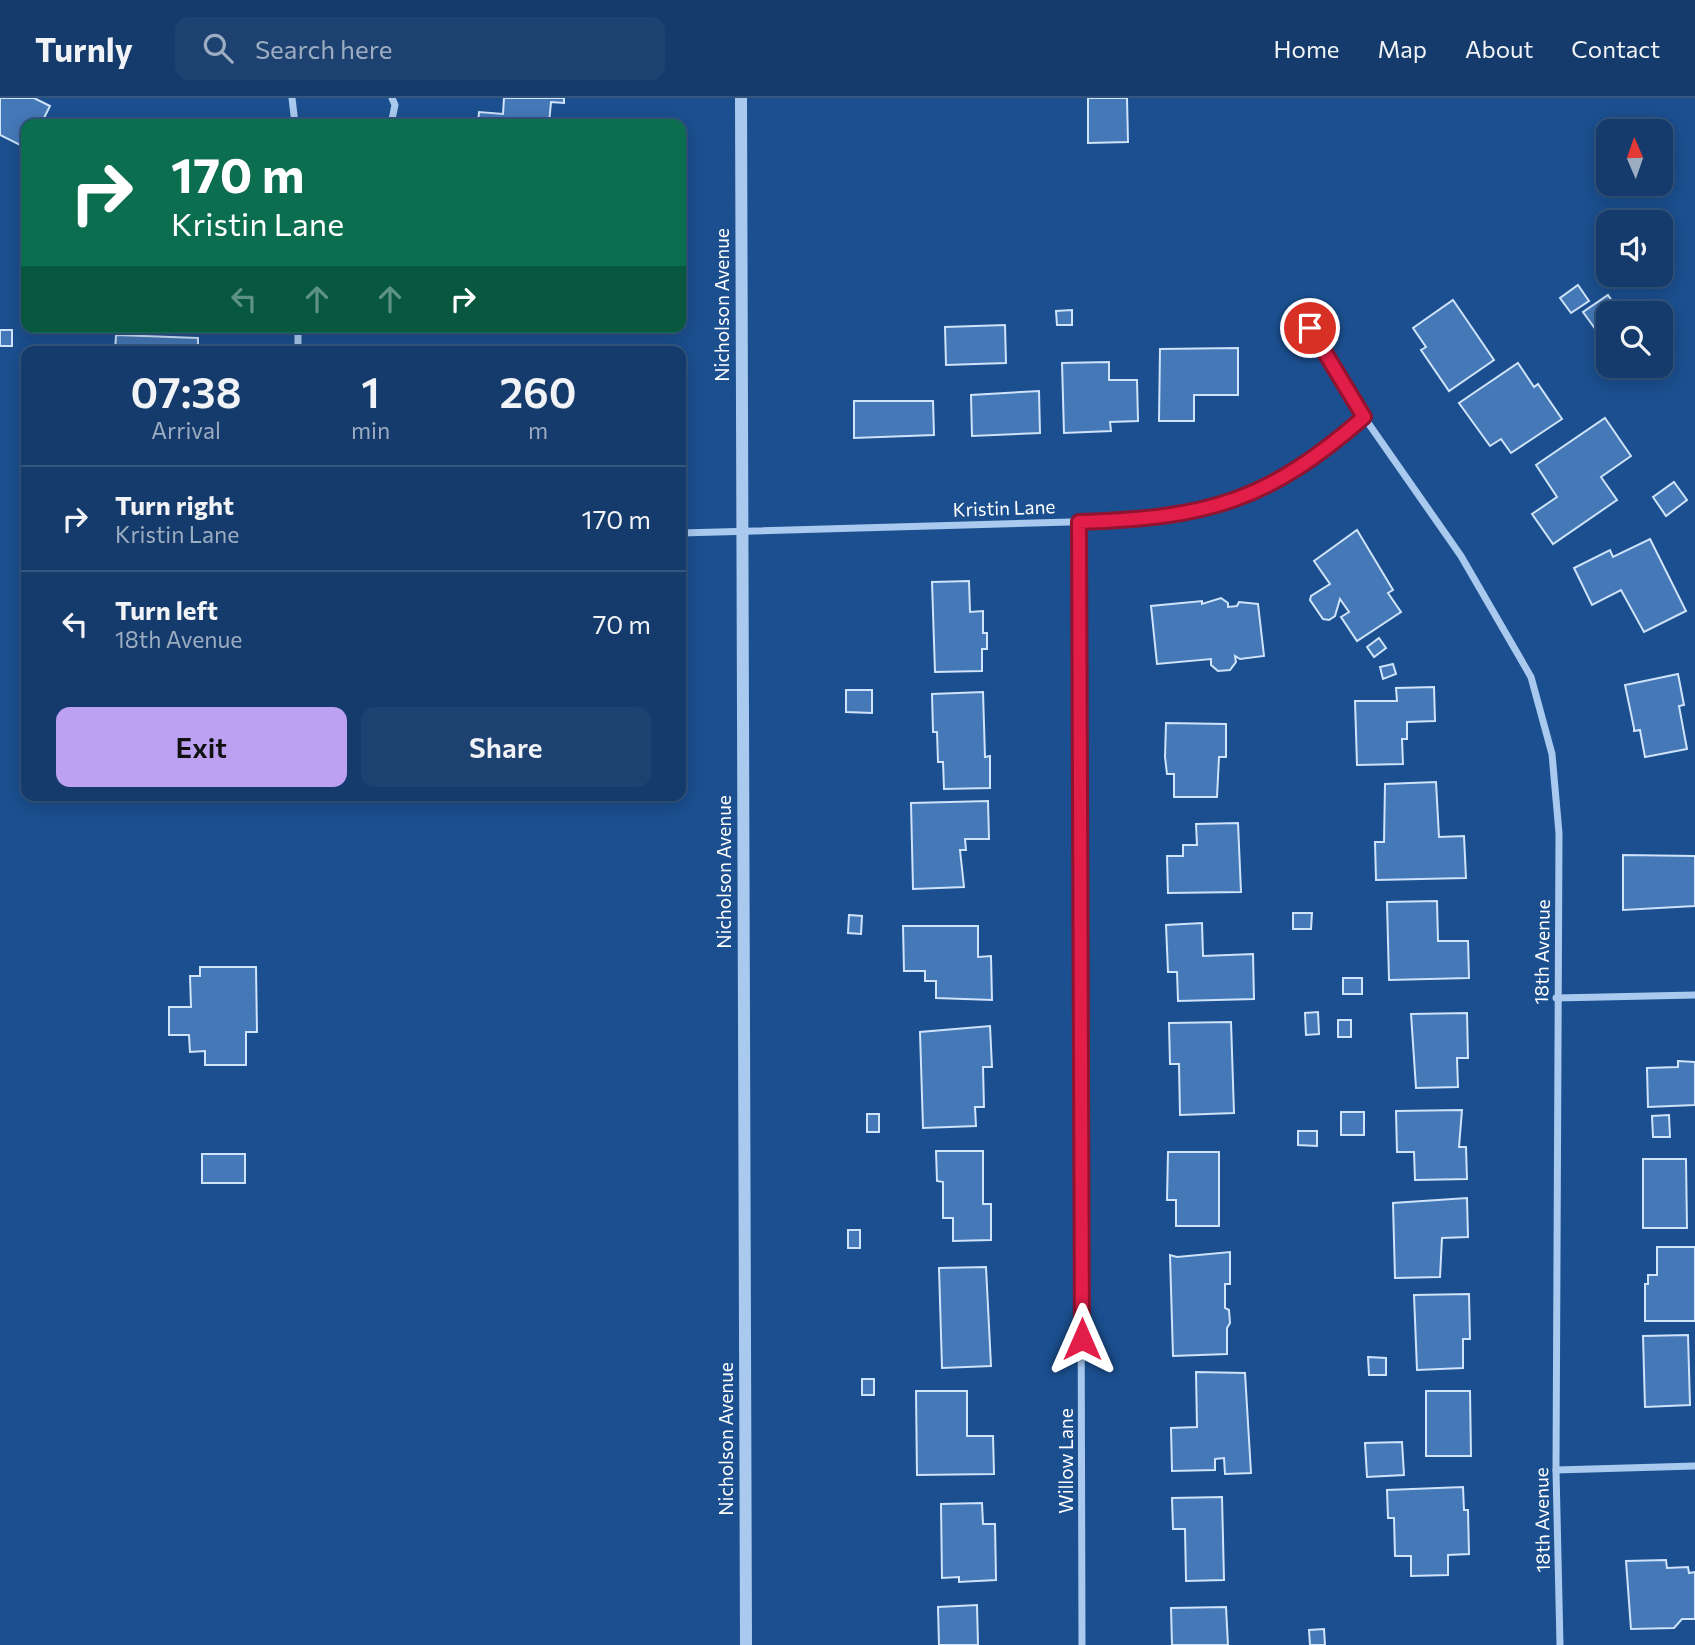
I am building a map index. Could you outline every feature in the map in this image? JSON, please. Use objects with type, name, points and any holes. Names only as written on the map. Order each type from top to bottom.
[{"type":"street","points":[[292,98],[294,119]]},
{"type":"street","points":[[392,98],[395,104],[392,119]]},
{"type":"street","name":"Nicholson Avenue","points":[[741,98],[746,1645]]},
{"type":"street","name":"18th Avenue","points":[[1310,328],[1364,417],[1461,556],[1531,677],[1544,716],[1552,754],[1559,833],[1556,998],[1556,1470],[1560,1645]]},
{"type":"street","name":"Kristin Lane","points":[[686,533],[1141,520],[1227,505],[1317,458],[1364,417]]},
{"type":"street","name":"Willow Lane","points":[[1079,522],[1082,1645]]},
{"type":"street","points":[[1556,998],[1695,995]]},
{"type":"street","points":[[1556,1470],[1695,1466]]},
{"type":"building","points":[[0,98],[34,98],[50,106],[44,119],[21,119],[21,146],[0,135]]},
{"type":"building","points":[[504,98],[564,98],[564,103],[551,102],[549,119],[478,119],[479,112],[503,114]]},
{"type":"building","points":[[1088,98],[1127,98],[1128,142],[1088,143]]},
{"type":"building","points":[[1578,285],[1589,301],[1571,313],[1560,298]]},
{"type":"building","points":[[1608,295],[1612,301],[1599,301]]},
{"type":"building","points":[[1453,300],[1494,360],[1449,391],[1421,350],[1426,347],[1413,328]]},
{"type":"building","points":[[1596,303],[1596,330],[1583,312]]},
{"type":"building","points":[[1072,310],[1072,325],[1057,325],[1056,311]]},
{"type":"building","points":[[1005,325],[1006,363],[946,365],[945,327]]},
{"type":"building","points":[[0,330],[12,330],[12,346],[0,346]]},
{"type":"building","points":[[116,335],[198,338],[198,346],[115,346]]},
{"type":"building","points":[[1238,348],[1238,395],[1194,395],[1194,421],[1159,421],[1160,349]]},
{"type":"building","points":[[1109,362],[1109,380],[1137,380],[1138,421],[1110,422],[1111,431],[1064,433],[1062,363]]},
{"type":"building","points":[[1518,363],[1534,387],[1538,384],[1562,419],[1511,453],[1501,439],[1490,446],[1459,403]]},
{"type":"building","points":[[1039,391],[1040,433],[972,436],[971,395]]},
{"type":"building","points":[[854,401],[933,401],[934,435],[854,438]]},
{"type":"building","points":[[1605,418],[1631,456],[1601,477],[1617,500],[1553,544],[1532,514],[1557,497],[1536,465]]},
{"type":"building","points":[[1674,482],[1687,500],[1666,516],[1653,497]]},
{"type":"building","points":[[1357,530],[1393,590],[1388,593],[1401,612],[1357,641],[1341,617],[1349,612],[1340,599],[1335,616],[1329,620],[1323,619],[1310,600],[1311,596],[1330,584],[1314,561]]},
{"type":"building","points":[[1650,539],[1686,611],[1644,632],[1621,590],[1592,605],[1574,568],[1610,550],[1613,557]]},
{"type":"building","points":[[969,581],[970,612],[983,611],[983,633],[987,633],[987,649],[982,649],[982,671],[935,672],[932,582]]},
{"type":"building","points":[[1221,598],[1228,603],[1228,607],[1237,606],[1239,602],[1258,604],[1264,656],[1240,659],[1235,656],[1236,662],[1230,670],[1218,671],[1211,665],[1211,659],[1157,664],[1151,606],[1202,601],[1202,604]]},
{"type":"building","points":[[1379,638],[1386,648],[1374,657],[1367,647]]},
{"type":"building","points":[[1393,664],[1396,674],[1383,679],[1380,667]]},
{"type":"building","points":[[1678,674],[1684,705],[1679,706],[1687,749],[1645,757],[1640,730],[1634,731],[1625,685]]},
{"type":"building","points":[[1434,687],[1435,721],[1407,722],[1407,739],[1402,739],[1403,764],[1357,765],[1355,701],[1397,701],[1396,688]]},
{"type":"building","points":[[846,690],[872,690],[872,713],[846,712]]},
{"type":"building","points":[[983,692],[985,757],[990,756],[990,788],[944,789],[943,762],[938,762],[937,732],[933,732],[932,694]]},
{"type":"building","points":[[1166,723],[1226,724],[1226,757],[1219,757],[1217,797],[1174,797],[1174,774],[1167,774],[1165,757]]},
{"type":"building","points":[[1436,782],[1439,837],[1464,836],[1466,878],[1376,880],[1375,842],[1384,842],[1385,784]]},
{"type":"building","points":[[988,801],[989,839],[965,839],[966,850],[960,850],[964,887],[913,889],[911,803]]},
{"type":"building","points":[[1238,823],[1241,892],[1168,893],[1167,856],[1183,856],[1183,845],[1197,845],[1196,824]]},
{"type":"building","points":[[1623,855],[1695,856],[1695,906],[1623,910]]},
{"type":"building","points":[[1437,901],[1438,941],[1468,941],[1469,978],[1389,980],[1387,902]]},
{"type":"building","points":[[1293,913],[1312,913],[1311,929],[1293,929]]},
{"type":"building","points":[[849,915],[862,916],[861,934],[848,933]]},
{"type":"building","points":[[1202,923],[1203,956],[1253,954],[1254,999],[1178,1001],[1177,972],[1168,972],[1166,925]]},
{"type":"building","points":[[903,926],[978,926],[978,957],[991,956],[992,1000],[936,998],[936,981],[925,981],[925,971],[904,971]]},
{"type":"building","points":[[200,967],[256,967],[257,1032],[246,1032],[246,1065],[205,1065],[205,1051],[190,1052],[189,1035],[169,1035],[169,1007],[191,1007],[190,976],[200,976]]},
{"type":"building","points":[[1343,978],[1362,978],[1362,994],[1343,994]]},
{"type":"building","points":[[1318,1012],[1319,1034],[1306,1035],[1305,1013]]},
{"type":"building","points":[[1467,1013],[1468,1058],[1457,1058],[1458,1087],[1416,1088],[1411,1014]]},
{"type":"building","points":[[1338,1020],[1351,1020],[1351,1037],[1338,1037]]},
{"type":"building","points":[[1231,1022],[1234,1113],[1180,1115],[1179,1064],[1170,1064],[1169,1023]]},
{"type":"building","points":[[990,1026],[992,1067],[983,1067],[984,1107],[975,1107],[976,1126],[923,1128],[920,1032]]},
{"type":"building","points":[[1678,1061],[1695,1062],[1695,1105],[1648,1107],[1647,1068],[1678,1067]]},
{"type":"building","points":[[1462,1110],[1459,1147],[1466,1147],[1467,1179],[1415,1180],[1414,1152],[1397,1152],[1396,1111]]},
{"type":"building","points":[[1341,1112],[1364,1112],[1364,1135],[1341,1135]]},
{"type":"building","points":[[867,1114],[879,1114],[879,1132],[867,1132]]},
{"type":"building","points":[[1669,1115],[1670,1137],[1653,1137],[1652,1116]]},
{"type":"building","points":[[1298,1131],[1317,1131],[1317,1146],[1298,1145]]},
{"type":"building","points":[[936,1151],[983,1151],[983,1204],[991,1204],[991,1240],[953,1241],[953,1218],[943,1218],[943,1182],[937,1181]]},
{"type":"building","points":[[1168,1152],[1219,1152],[1219,1226],[1176,1226],[1176,1200],[1167,1200]]},
{"type":"building","points":[[202,1154],[245,1154],[245,1183],[202,1183]]},
{"type":"building","points":[[1643,1159],[1686,1159],[1687,1228],[1643,1228]]},
{"type":"building","points":[[1467,1198],[1468,1237],[1442,1238],[1440,1277],[1395,1278],[1393,1203]]},
{"type":"building","points":[[848,1230],[860,1230],[860,1248],[848,1248]]},
{"type":"building","points":[[1657,1247],[1695,1247],[1695,1321],[1645,1321],[1645,1284],[1648,1284],[1648,1275],[1657,1275]]},
{"type":"building","points":[[1230,1252],[1230,1284],[1225,1284],[1225,1308],[1229,1310],[1230,1323],[1227,1328],[1227,1354],[1173,1356],[1170,1255],[1177,1257]]},
{"type":"building","points":[[986,1267],[991,1366],[942,1368],[939,1268]]},
{"type":"building","points":[[1469,1294],[1470,1339],[1463,1339],[1463,1368],[1417,1370],[1414,1295]]},
{"type":"building","points":[[1688,1335],[1690,1405],[1645,1407],[1643,1336]]},
{"type":"building","points":[[1368,1357],[1386,1358],[1386,1375],[1369,1375]]},
{"type":"building","points":[[1196,1372],[1245,1373],[1251,1473],[1225,1474],[1224,1458],[1215,1459],[1215,1470],[1172,1471],[1171,1428],[1197,1427]]},
{"type":"building","points":[[862,1379],[874,1379],[874,1395],[862,1395]]},
{"type":"building","points":[[916,1391],[967,1391],[967,1436],[993,1436],[994,1474],[917,1475]]},
{"type":"building","points":[[1426,1391],[1470,1391],[1471,1456],[1426,1456]]},
{"type":"building","points":[[1402,1442],[1404,1475],[1367,1477],[1365,1443]]},
{"type":"building","points":[[1463,1487],[1464,1510],[1468,1510],[1469,1554],[1448,1555],[1448,1575],[1411,1576],[1411,1556],[1395,1556],[1394,1518],[1388,1518],[1387,1490]]},
{"type":"building","points":[[1222,1497],[1224,1580],[1186,1581],[1185,1529],[1173,1529],[1172,1498]]},
{"type":"building","points":[[982,1503],[983,1524],[995,1524],[996,1580],[959,1582],[959,1577],[942,1578],[941,1504]]},
{"type":"building","points":[[1666,1560],[1667,1568],[1688,1567],[1689,1573],[1695,1572],[1695,1619],[1682,1619],[1674,1628],[1631,1629],[1626,1561]]},
{"type":"building","points":[[977,1605],[978,1645],[939,1645],[938,1607]]},
{"type":"building","points":[[1226,1607],[1228,1645],[1172,1645],[1171,1608]]},
{"type":"building","points":[[1324,1629],[1325,1645],[1310,1645],[1309,1630]]},
{"type":"route","points":[[1082,1339],[1079,522],[1141,520],[1227,505],[1317,458],[1364,417],[1310,328]]}]
